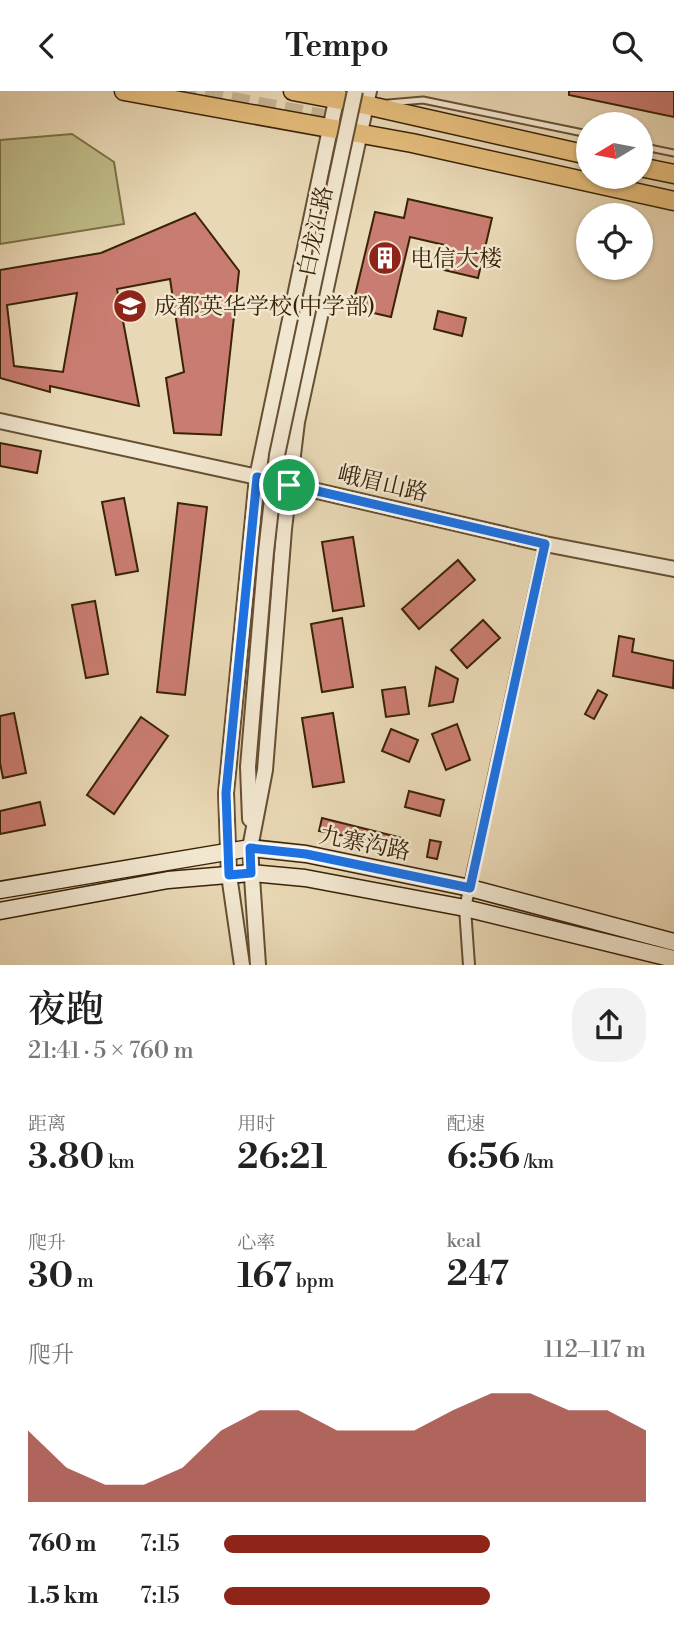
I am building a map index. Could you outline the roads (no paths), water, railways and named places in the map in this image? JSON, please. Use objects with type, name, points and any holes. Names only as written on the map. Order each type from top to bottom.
[{"type":"main road","points":[[124,91],[359,134],[674,201]]},
{"type":"main road","points":[[293,91],[363,96],[576,152]]},
{"type":"main road","points":[[653,170],[674,174]]},
{"type":"main road","name":"九寨沟路","points":[[0,890],[250,848],[306,854],[470,888],[674,942]]},
{"type":"main road","name":"九寨沟路","points":[[0,911],[168,880],[251,873],[305,878],[465,908],[674,959]]},
{"type":"street","name":"白龙江路","points":[[242,965],[229,875],[226,793],[257,477],[337,95]]},
{"type":"street","name":"白龙江路","points":[[258,965],[250,848],[265,770],[289,485],[297,422],[359,134],[363,96]]},
{"type":"street","points":[[250,848],[248,767],[265,552],[277,456],[363,96]]},
{"type":"street","name":"峨眉山路","points":[[0,421],[545,544],[674,569]]},
{"type":"street","points":[[469,965],[465,908],[545,544]]},
{"type":"lane","points":[[363,96],[423,100],[576,132]]},
{"type":"lane","points":[[653,149],[674,153]]},
{"type":"tunnel","points":[[178,91],[346,122]]},
{"type":"place","name":"电信大楼","points":[[385,258]]},
{"type":"place","name":"成都英华学校(中学部)","points":[[130,306]]}]
